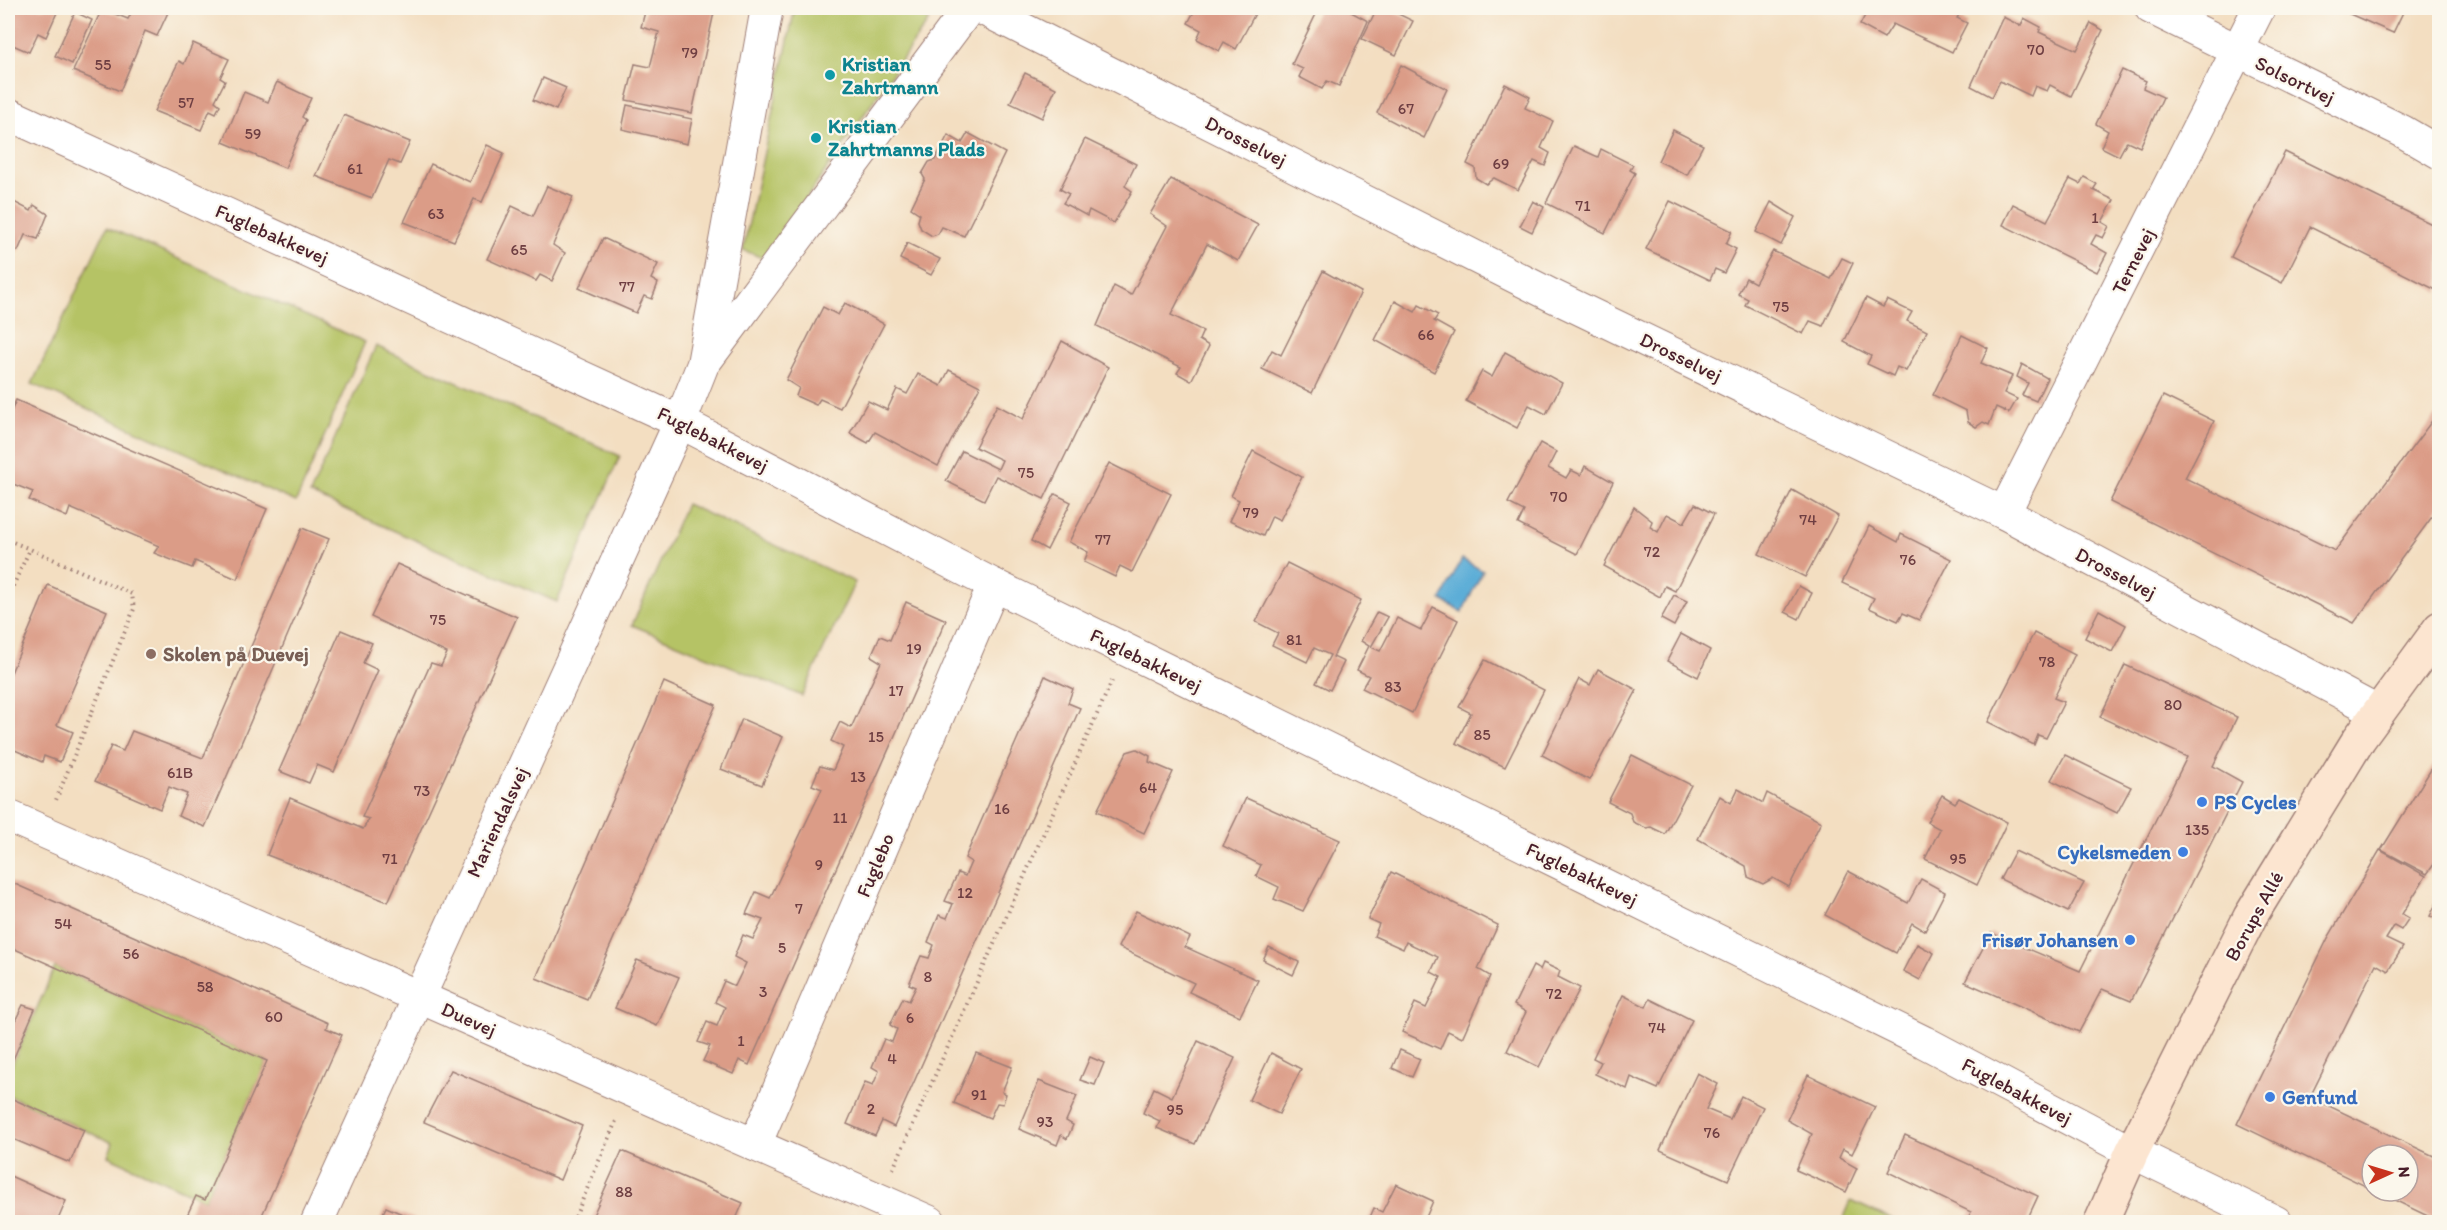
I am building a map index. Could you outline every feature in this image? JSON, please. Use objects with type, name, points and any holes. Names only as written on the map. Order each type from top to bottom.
[{"type":"street","points":[[680,422],[703,364],[767,8]]},
{"type":"street","points":[[703,364],[969,8]]},
{"type":"street","name":"Drosselvej","points":[[981,8],[1551,295],[2004,513],[2378,712]]},
{"type":"street","name":"Solsortvej","points":[[2151,8],[2402,131],[2439,153]]},
{"type":"street","name":"Ternevej","points":[[2004,513],[2239,52],[2259,8]]},
{"type":"street","name":"Fuglebakkevej","points":[[8,114],[680,422],[994,585],[1924,1042],[2132,1152],[2276,1222]]},
{"type":"street","name":"Mariendalsvej","points":[[317,1222],[680,422]]},
{"type":"street","name":"Fuglebo","points":[[755,1145],[994,585]]},
{"type":"street","name":"Borups Allé","points":[[2101,1222],[2132,1152],[2250,917],[2378,712],[2439,628]]},
{"type":"street","name":"Duevej","points":[[8,816],[930,1222]]},
{"type":"path","points":[[8,540],[132,594],[134,609],[43,832]]},
{"type":"path","points":[[8,597],[30,549]]},
{"type":"path","points":[[879,1200],[1126,650]]},
{"type":"path","points":[[573,1222],[630,1090]]},
{"type":"green space","points":[[795,8],[898,8],[929,20],[765,259],[743,250]]},
{"type":"green space","points":[[107,227],[365,342],[296,502],[32,384]]},
{"type":"green space","points":[[376,346],[620,456],[557,602],[310,494]]},
{"type":"green space","points":[[686,504],[855,582],[802,696],[632,625]]},
{"type":"green space","points":[[55,967],[267,1061],[205,1200],[108,1156],[113,1143],[8,1095],[8,1074]]},
{"type":"green space","points":[[1851,1201],[1897,1222],[1842,1222]]},
{"type":"water","points":[[1462,559],[1483,571],[1462,612],[1441,600]]},
{"type":"building","points":[[8,8],[59,8],[46,37],[38,33],[29,52],[8,43]]},
{"type":"building","points":[[134,8],[170,8],[157,36],[145,31],[120,91],[73,71],[102,9],[128,19]]},
{"type":"building","points":[[646,8],[715,8],[692,113],[626,100],[635,64],[650,67],[659,32],[641,27]]},
{"type":"building","points":[[1196,8],[1258,8],[1236,49],[1224,42],[1219,51],[1197,39],[1201,30],[1188,23]]},
{"type":"building","points":[[1319,8],[1353,8],[1351,12],[1368,21],[1339,86],[1327,81],[1322,89],[1299,77],[1303,69],[1292,64]]},
{"type":"building","points":[[1377,8],[1386,8],[1413,21],[1396,55],[1362,39]]},
{"type":"building","points":[[1869,8],[1963,8],[1957,18],[1967,23],[1952,52],[1893,24],[1884,38],[1860,25]]},
{"type":"building","points":[[2336,8],[2405,8],[2393,33]]},
{"type":"building","points":[[75,12],[92,20],[72,64],[55,56]]},
{"type":"building","points":[[2003,17],[2021,26],[2024,18],[2041,27],[2039,32],[2077,50],[2091,23],[2103,30],[2071,96],[2050,85],[2047,91],[2035,86],[2031,96],[2000,81],[1992,97],[1971,86]]},
{"type":"building","points":[[193,43],[229,59],[220,78],[225,81],[215,101],[220,105],[216,113],[210,110],[201,130],[154,111],[179,61],[184,64]]},
{"type":"building","points":[[1401,65],[1447,89],[1424,138],[1377,113]]},
{"type":"building","points":[[2122,70],[2146,81],[2143,88],[2163,97],[2140,147],[2127,141],[2119,156],[2101,147],[2108,131],[2096,124]]},
{"type":"building","points":[[1025,73],[1056,88],[1042,118],[1010,103]]},
{"type":"building","points":[[543,78],[566,88],[556,110],[533,100]]},
{"type":"building","points":[[277,82],[311,98],[302,117],[306,120],[285,168],[223,142],[244,92],[268,102]]},
{"type":"building","points":[[1505,84],[1530,97],[1525,108],[1553,121],[1541,148],[1550,153],[1545,166],[1534,161],[1518,190],[1494,178],[1486,184],[1476,178],[1475,168],[1467,164]]},
{"type":"building","points":[[627,105],[692,119],[687,144],[622,129]]},
{"type":"building","points":[[344,115],[410,142],[400,164],[389,160],[372,198],[316,176]]},
{"type":"building","points":[[1673,130],[1703,145],[1687,175],[1658,161]]},
{"type":"building","points":[[968,133],[1005,153],[964,236],[942,227],[938,234],[932,236],[921,229],[918,221],[920,214],[911,208],[925,179],[922,174],[929,162],[935,160],[948,135],[962,143]]},
{"type":"building","points":[[1085,139],[1136,164],[1125,186],[1132,191],[1114,223],[1089,210],[1087,216],[1063,203],[1069,194],[1060,189]]},
{"type":"building","points":[[487,145],[504,153],[482,202],[474,199],[454,241],[404,222],[431,164],[470,182]]},
{"type":"building","points":[[1574,146],[1598,157],[1601,149],[1633,165],[1630,170],[1635,173],[1605,233],[1546,203]]},
{"type":"building","points":[[2285,152],[2440,228],[2440,292],[2310,227],[2282,283],[2231,257]]},
{"type":"building","points":[[2084,177],[2097,184],[2093,190],[2114,200],[2102,222],[2109,226],[2103,238],[2096,235],[2091,244],[2107,253],[2097,272],[2003,225],[2013,204],[2047,221],[2070,179],[2080,184]]},
{"type":"building","points":[[1171,179],[1258,225],[1238,261],[1207,244],[1171,315],[1203,331],[1199,340],[1209,346],[1191,381],[1177,373],[1181,367],[1097,326],[1114,286],[1131,295],[1167,226],[1150,214]]},
{"type":"building","points":[[547,186],[573,197],[553,245],[565,253],[552,281],[540,275],[536,281],[487,259],[512,206],[533,216]]},
{"type":"building","points":[[8,193],[12,195],[10,200],[31,211],[34,205],[48,214],[38,239],[25,235],[18,251],[8,246]]},
{"type":"building","points":[[1533,201],[1544,207],[1532,232],[1520,226]]},
{"type":"building","points":[[1670,201],[1732,231],[1726,244],[1736,249],[1724,273],[1715,269],[1710,280],[1646,249]]},
{"type":"building","points":[[1771,202],[1795,217],[1781,245],[1756,232]]},
{"type":"building","points":[[603,238],[658,264],[651,279],[658,283],[652,299],[644,296],[636,313],[579,288]]},
{"type":"building","points":[[907,243],[940,259],[931,275],[900,259]]},
{"type":"building","points":[[1773,251],[1831,279],[1842,258],[1853,263],[1823,326],[1810,321],[1803,334],[1745,305],[1748,299],[1738,294],[1746,278],[1755,283]]},
{"type":"building","points":[[1323,271],[1361,292],[1312,393],[1262,369],[1272,350],[1281,355]]},
{"type":"building","points":[[1866,298],[1883,307],[1887,300],[1912,312],[1907,321],[1927,331],[1906,371],[1897,367],[1893,376],[1867,364],[1871,356],[1844,342]]},
{"type":"building","points":[[1395,301],[1415,312],[1419,305],[1438,315],[1434,321],[1454,332],[1434,372],[1375,340]]},
{"type":"building","points":[[845,303],[884,324],[840,408],[820,399],[816,405],[796,396],[799,388],[786,380],[823,307],[838,315]]},
{"type":"building","points":[[1962,335],[1988,348],[1981,363],[2012,376],[2004,393],[2017,399],[2009,413],[1996,407],[1989,425],[1983,422],[1976,427],[1968,422],[1966,411],[1933,395]]},
{"type":"building","points":[[1062,341],[1108,367],[1044,499],[996,476],[984,500],[946,481],[962,451],[998,469],[1002,460],[975,447],[997,405],[1023,419]]},
{"type":"building","points":[[1505,352],[1562,383],[1546,414],[1529,405],[1517,428],[1466,401],[1482,371],[1492,377]]},
{"type":"building","points":[[2022,364],[2047,378],[2036,401],[2022,395],[2028,383],[2017,377]]},
{"type":"building","points":[[949,370],[980,386],[938,466],[875,432],[868,443],[850,433],[868,401],[887,410],[897,389],[907,394],[918,374],[941,386]]},
{"type":"building","points":[[2163,396],[2214,421],[2185,478],[2335,551],[2440,410],[2440,506],[2354,623],[2110,502]]},
{"type":"building","points":[[16,400],[267,509],[237,579],[195,561],[192,568],[154,553],[159,546],[70,508],[67,517],[29,500],[33,492],[8,482],[8,419]]},
{"type":"building","points":[[1540,443],[1556,452],[1548,468],[1566,478],[1571,470],[1581,475],[1585,466],[1613,482],[1577,554],[1518,524],[1524,511],[1508,503]]},
{"type":"building","points":[[1253,451],[1302,477],[1280,520],[1272,516],[1263,536],[1229,521],[1239,500],[1231,496]]},
{"type":"building","points":[[1109,463],[1171,494],[1132,572],[1120,566],[1115,577],[1084,562],[1088,552],[1069,542]]},
{"type":"building","points":[[1792,490],[1838,516],[1805,577],[1759,554]]},
{"type":"building","points":[[1055,494],[1071,502],[1047,550],[1031,541]]},
{"type":"building","points":[[1695,504],[1714,514],[1675,591],[1665,586],[1660,597],[1604,566],[1634,507],[1652,521],[1650,527],[1658,532],[1667,514],[1684,523]]},
{"type":"building","points":[[1869,526],[1898,542],[1901,534],[1951,559],[1919,620],[1903,613],[1898,621],[1869,608],[1874,598],[1842,583]]},
{"type":"building","points":[[302,528],[329,539],[205,827],[178,816],[187,794],[169,787],[160,809],[95,781],[111,746],[123,751],[132,731],[203,758]]},
{"type":"building","points":[[1287,563],[1361,600],[1333,657],[1344,662],[1330,690],[1316,683],[1330,655],[1314,648],[1307,662],[1272,645],[1278,633],[1256,622]]},
{"type":"building","points":[[397,564],[517,617],[388,902],[267,855],[290,798],[363,829],[369,819],[362,817],[431,663],[441,666],[447,653],[371,617]]},
{"type":"building","points":[[48,585],[107,611],[57,725],[73,732],[60,762],[44,756],[42,762],[8,747],[8,680]]},
{"type":"building","points":[[1799,586],[1812,593],[1799,619],[1785,612]]},
{"type":"building","points":[[1674,595],[1687,601],[1674,626],[1661,619]]},
{"type":"building","points":[[906,602],[946,620],[749,1065],[739,1060],[733,1074],[703,1061],[710,1046],[698,1042],[707,1022],[717,1026],[725,1007],[715,1002],[724,981],[735,986],[746,963],[734,957],[743,935],[753,939],[763,920],[746,914],[756,892],[770,898],[822,789],[812,785],[820,766],[833,770],[843,747],[831,741],[840,722],[851,728],[881,662],[871,656],[880,636],[890,640]]},
{"type":"building","points":[[1433,607],[1458,620],[1412,713],[1362,688],[1369,676],[1357,670],[1369,646],[1361,641],[1377,612],[1388,617],[1371,647],[1380,651],[1397,618],[1421,630]]},
{"type":"building","points":[[2099,610],[2126,625],[2112,652],[2085,638]]},
{"type":"building","points":[[341,630],[372,643],[363,663],[378,670],[334,772],[317,765],[309,783],[279,771]]},
{"type":"building","points":[[2034,633],[2075,654],[2054,698],[2064,702],[2046,738],[2038,735],[2034,745],[1988,722]]},
{"type":"building","points":[[1681,634],[1710,650],[1698,677],[1667,661]]},
{"type":"building","points":[[1485,660],[1544,690],[1505,767],[1456,743],[1471,713],[1459,707]]},
{"type":"building","points":[[2125,665],[2237,717],[2213,766],[2242,782],[2131,1001],[2102,989],[2079,1032],[1965,982],[1991,933],[2080,971],[2187,757],[2100,717]]},
{"type":"building","points":[[1598,669],[1637,690],[1589,780],[1542,755],[1579,679],[1590,685]]},
{"type":"building","points":[[1045,676],[1073,689],[1068,703],[1080,708],[894,1127],[882,1121],[875,1136],[847,1124],[865,1082],[873,1085],[879,1071],[872,1067],[884,1039],[892,1042],[897,1029],[890,1025],[903,998],[909,1001],[916,987],[909,984],[921,956],[929,958],[934,945],[928,942],[939,915],[947,918],[953,904],[945,901],[958,873],[965,876],[971,862],[965,858]]},
{"type":"building","points":[[664,682],[716,705],[587,999],[536,978]]},
{"type":"building","points":[[742,719],[783,737],[762,785],[721,769]]},
{"type":"building","points":[[1137,749],[1150,756],[1149,762],[1173,772],[1144,833],[1097,811],[1127,752]]},
{"type":"building","points":[[1632,755],[1691,785],[1665,834],[1633,822],[1630,813],[1608,802]]},
{"type":"building","points":[[2065,755],[2131,787],[2117,813],[2051,780]]},
{"type":"building","points":[[2435,763],[2440,766],[2440,856],[2427,874],[2381,850]]},
{"type":"building","points":[[1738,789],[1763,803],[1767,793],[1821,822],[1789,887],[1773,878],[1763,884],[1748,877],[1746,866],[1698,839],[1720,796],[1731,803]]},
{"type":"building","points":[[1942,795],[1955,803],[1959,798],[2007,822],[1977,885],[1925,859],[1940,829],[1927,822]]},
{"type":"building","points":[[1246,798],[1340,840],[1303,911],[1274,899],[1279,887],[1256,876],[1261,865],[1223,846]]},
{"type":"building","points":[[2380,850],[2426,876],[2402,914],[2409,918],[2401,930],[2394,926],[2386,939],[2403,947],[2388,971],[2376,964],[2310,1097],[2406,1143],[2360,1143],[2360,1183],[2237,1124],[2328,938]]},
{"type":"building","points":[[2015,851],[2084,883],[2068,912],[2000,879]]},
{"type":"building","points":[[1848,871],[1908,903],[1921,879],[1945,892],[1925,931],[1912,923],[1896,953],[1825,915]]},
{"type":"building","points":[[1391,872],[1498,925],[1478,969],[1490,976],[1462,1038],[1448,1031],[1440,1049],[1402,1032],[1415,1003],[1426,1008],[1441,977],[1431,972],[1438,957],[1406,942],[1403,949],[1374,936],[1379,924],[1368,919]]},
{"type":"building","points":[[8,881],[328,1023],[326,1028],[342,1035],[259,1222],[184,1222],[196,1196],[205,1200],[267,1061],[8,946]]},
{"type":"building","points":[[2436,904],[2440,906],[2440,920],[2430,916]]},
{"type":"building","points":[[1136,911],[1190,937],[1185,947],[1258,980],[1240,1016],[1189,992],[1194,983],[1118,947]]},
{"type":"building","points":[[1917,944],[1934,953],[1920,980],[1903,971]]},
{"type":"building","points":[[1269,947],[1299,962],[1293,975],[1263,960]]},
{"type":"building","points":[[637,960],[679,977],[657,1026],[615,1008]]},
{"type":"building","points":[[1543,963],[1560,971],[1558,977],[1580,988],[1539,1067],[1507,1051],[1526,1012],[1514,1005],[1533,966],[1540,970]]},
{"type":"building","points":[[1623,995],[1646,1007],[1650,999],[1692,1020],[1658,1089],[1631,1077],[1627,1089],[1595,1074],[1601,1062],[1593,1058]]},
{"type":"building","points":[[23,1005],[35,1009],[8,1071],[8,1035]]},
{"type":"building","points":[[1198,1041],[1235,1058],[1195,1144],[1157,1128],[1160,1121],[1143,1113],[1154,1088],[1172,1097]]},
{"type":"building","points":[[1400,1050],[1420,1059],[1412,1077],[1392,1068]]},
{"type":"building","points":[[976,1053],[1012,1067],[1002,1092],[1006,1094],[1003,1104],[997,1103],[990,1118],[954,1103]]},
{"type":"building","points":[[1271,1053],[1301,1069],[1279,1114],[1249,1100]]},
{"type":"building","points":[[1090,1057],[1104,1063],[1095,1085],[1080,1080]]},
{"type":"building","points":[[451,1070],[582,1126],[560,1180],[424,1122]]},
{"type":"building","points":[[1697,1073],[1718,1084],[1706,1109],[1730,1119],[1741,1096],[1763,1107],[1728,1180],[1660,1150]]},
{"type":"building","points":[[1808,1075],[1875,1107],[1852,1154],[1843,1149],[1839,1158],[1857,1168],[1846,1192],[1796,1170],[1812,1134],[1787,1120]]},
{"type":"building","points":[[1039,1081],[1077,1096],[1066,1121],[1073,1125],[1067,1139],[1061,1135],[1057,1145],[1019,1129]]},
{"type":"building","points":[[8,1097],[84,1130],[70,1163],[8,1137]]},
{"type":"building","points":[[1905,1135],[2038,1196],[2026,1222],[1966,1222],[1971,1212],[1888,1172]]},
{"type":"building","points":[[2420,1149],[2440,1159],[2440,1222],[2401,1203],[2420,1203]]},
{"type":"building","points":[[622,1151],[743,1203],[736,1219],[745,1222],[590,1222]]},
{"type":"building","points":[[8,1175],[66,1201],[57,1222],[8,1222]]},
{"type":"building","points":[[1396,1184],[1433,1201],[1424,1222],[1368,1222],[1374,1208],[1382,1212]]},
{"type":"building","points":[[386,1207],[421,1222],[379,1222]]},
{"type":"place","name":"Kristian Zahrtmann","points":[[830,75]]},
{"type":"place","name":"Kristian Zahrtmanns Plads","points":[[816,138]]},
{"type":"place","name":"Skolen på Duevej","points":[[151,654]]},
{"type":"place","name":"PS Cycles","points":[[2202,802]]},
{"type":"place","name":"Cykelsmeden","points":[[2183,852]]},
{"type":"place","name":"Frisør Johansen","points":[[2130,940]]},
{"type":"place","name":"Genfund","points":[[2270,1097]]}]
